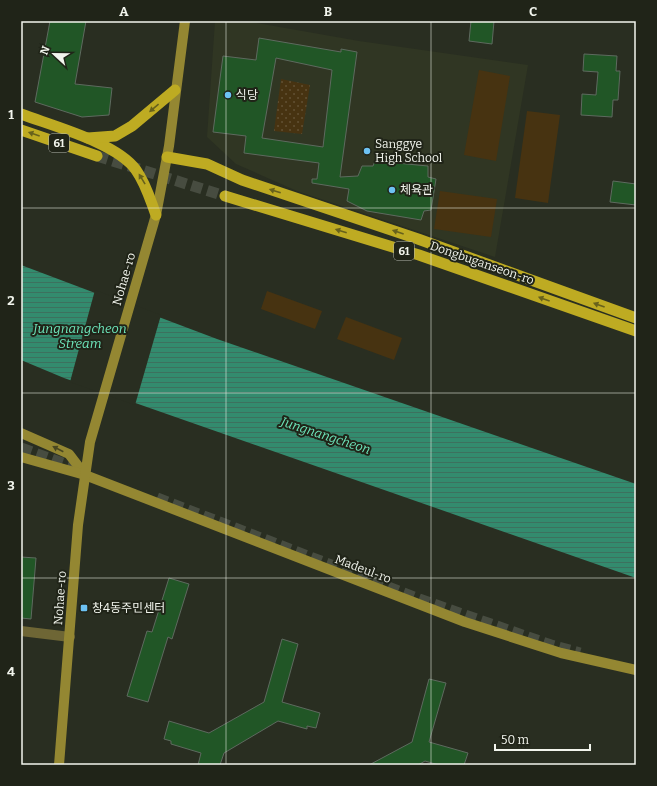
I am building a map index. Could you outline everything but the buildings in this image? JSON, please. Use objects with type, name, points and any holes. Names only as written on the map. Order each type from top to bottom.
[{"type":"highway","points":[[85,138],[115,136],[132,126],[176,90]]},
{"type":"highway","points":[[21,114],[85,138],[121,155],[135,169],[147,188],[156,216]]},
{"type":"highway","name":"61","points":[[21,130],[97,156]]},
{"type":"highway","points":[[167,157],[207,164],[242,180],[418,239],[636,318]]},
{"type":"highway","name":"Dongbuganseon-ro","points":[[225,196],[419,255],[636,331]]},
{"type":"main road","name":"Nohae-ro","points":[[59,765],[78,525],[90,442],[156,216],[167,157],[185,21]]},
{"type":"main road","name":"Madeul-ro","points":[[21,433],[68,454],[86,475]]},
{"type":"main road","name":"Madeul-ro","points":[[21,457],[86,475],[465,622],[561,653],[636,670]]},
{"type":"street","name":"Nohae-ro","points":[[21,631],[70,637]]},
{"type":"shaded area","name":"Sanggye High School","points":[[215,21],[246,21],[359,41],[528,65],[495,257],[297,191],[236,164],[207,137]]},
{"type":"shaded area","points":[[479,70],[510,76],[496,161],[464,155]]},
{"type":"shaded area","points":[[281,79],[310,85],[302,134],[274,131]]},
{"type":"shaded area","points":[[527,111],[560,115],[548,203],[515,198]]},
{"type":"shaded area","points":[[440,191],[497,199],[491,237],[434,229]]},
{"type":"shaded area","points":[[267,291],[322,311],[315,329],[261,309]]},
{"type":"shaded area","points":[[346,317],[402,338],[394,360],[337,339]]},
{"type":"water","name":"Jungnangcheon Stream","points":[[21,265],[217,339],[636,484],[636,578],[64,378],[21,360]]},
{"type":"pier","points":[[95,290],[161,315],[135,405],[70,382]]},
{"type":"tunnel","points":[[97,156],[225,196]]},
{"type":"tunnel","points":[[21,448],[82,470]]},
{"type":"tunnel","points":[[157,498],[422,600],[551,645],[580,653]]},
{"type":"place","name":"식당","points":[[228,95]]},
{"type":"place","name":"Sanggye High School","points":[[367,151]]},
{"type":"place","name":"체육관","points":[[392,190]]},
{"type":"place","name":"창4동주민센터","points":[[84,608]]},
{"type":"water label","name":"Jungnangcheon","points":[[326,435]]}]
